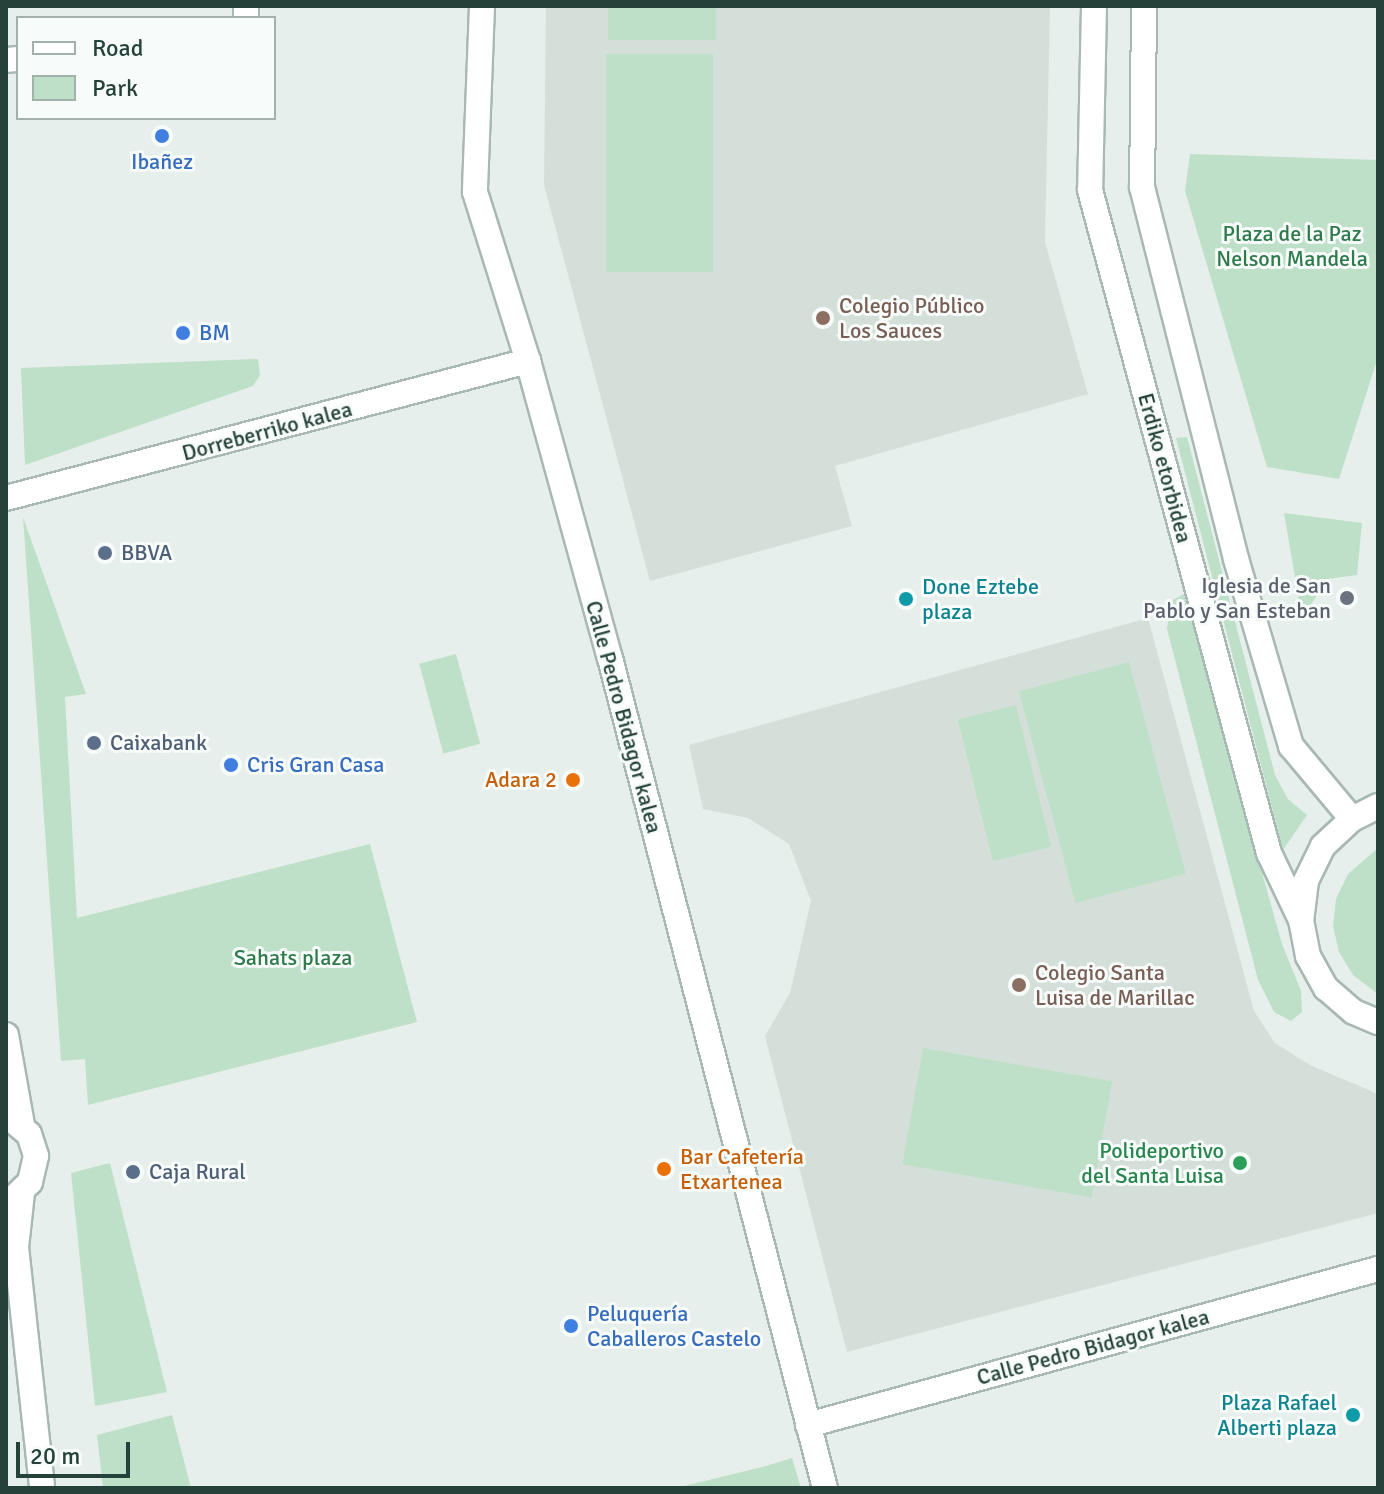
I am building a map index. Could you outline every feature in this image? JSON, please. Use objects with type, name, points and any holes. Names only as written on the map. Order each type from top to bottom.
[{"type":"street","name":"Calle Pedro Bidagor kalea","points":[[482,6],[475,192],[528,361],[825,1488]]},
{"type":"street","name":"Erdiko etorbidea","points":[[1094,6],[1090,190],[1269,853],[1301,920]]},
{"type":"street","name":"Erdiko etorbidea","points":[[1144,6],[1142,187],[1228,529],[1291,746],[1352,819]]},
{"type":"street","name":"Dorreberriko kalea","points":[[6,498],[528,361]]},
{"type":"street","points":[[1378,806],[1352,819],[1323,846],[1306,881],[1301,920],[1308,956],[1326,988],[1354,1012],[1378,1022]]},
{"type":"street","points":[[6,1035],[14,1120],[36,1156],[14,1198],[16,1247],[42,1488]]},
{"type":"street","name":"Calle Pedro Bidagor kalea","points":[[808,1425],[1378,1269]]},
{"type":"shaded area","name":"Colegio Público Los Sauces","points":[[546,6],[1050,6],[1045,242],[1088,394],[835,466],[852,526],[650,581],[544,185]]},
{"type":"shaded area","name":"Colegio Santa Luisa de Marillac","points":[[1148,618],[1254,1011],[1275,1043],[1310,1065],[1378,1094],[1378,1213],[847,1352],[765,1036],[790,993],[811,901],[789,844],[748,818],[703,809],[689,745]]},
{"type":"green space","points":[[608,6],[716,6],[716,40],[608,40]]},
{"type":"green space","points":[[606,54],[713,54],[713,272],[606,272]]},
{"type":"green space","name":"Plaza de la Paz Nelson Mandela","points":[[1190,154],[1378,160],[1378,357],[1339,479],[1267,467],[1185,191]]},
{"type":"green space","points":[[258,359],[260,375],[253,386],[25,465],[21,368]]},
{"type":"green space","points":[[1187,437],[1275,775],[1288,799],[1307,815],[1283,850],[1176,438]]},
{"type":"green space","points":[[1284,513],[1362,523],[1357,575],[1328,579],[1302,618]]},
{"type":"green space","name":"Sahats plaza","points":[[23,517],[86,694],[65,697],[77,918],[370,844],[417,1022],[88,1105],[85,1059],[61,1061]]},
{"type":"green space","points":[[1184,594],[1282,944],[1301,991],[1302,1012],[1291,1021],[1274,1012],[1258,980],[1167,629],[1171,601]]},
{"type":"green space","points":[[456,654],[480,744],[443,754],[419,664]]},
{"type":"green space","points":[[1129,662],[1186,874],[1076,903],[1019,692]]},
{"type":"green space","points":[[1016,705],[1051,847],[993,861],[958,720]]},
{"type":"green space","points":[[1378,848],[1378,994],[1353,975],[1339,952],[1333,926],[1336,899],[1348,874]]},
{"type":"green space","points":[[923,1048],[1112,1081],[1092,1198],[903,1164]]},
{"type":"green space","points":[[110,1163],[167,1392],[95,1406],[71,1173]]},
{"type":"green space","points":[[172,1415],[191,1488],[103,1488],[97,1435]]},
{"type":"green space","points":[[792,1458],[801,1488],[680,1487],[766,1466]]},
{"type":"place","name":"Ibañez","points":[[162,136]]},
{"type":"place","name":"Colegio Público Los Sauces","points":[[823,318]]},
{"type":"place","name":"BM","points":[[183,333]]},
{"type":"place","name":"BBVA","points":[[105,553]]},
{"type":"place","name":"Iglesia de San Pablo y San Esteban","points":[[1347,598]]},
{"type":"place","name":"Done Eztebe plaza","points":[[906,599]]},
{"type":"place","name":"Caixabank","points":[[94,743]]},
{"type":"place","name":"Cris Gran Casa","points":[[231,765]]},
{"type":"place","name":"Adara 2","points":[[573,780]]},
{"type":"place","name":"Colegio Santa Luisa de Marillac","points":[[1019,985]]},
{"type":"place","name":"Polideportivo del Santa Luisa","points":[[1240,1163]]},
{"type":"place","name":"Bar Cafetería Etxartenea","points":[[664,1169]]},
{"type":"place","name":"Caja Rural","points":[[133,1172]]},
{"type":"place","name":"Peluquería Caballeros Castelo","points":[[571,1326]]},
{"type":"place","name":"Plaza Rafael Alberti plaza","points":[[1353,1415]]}]
